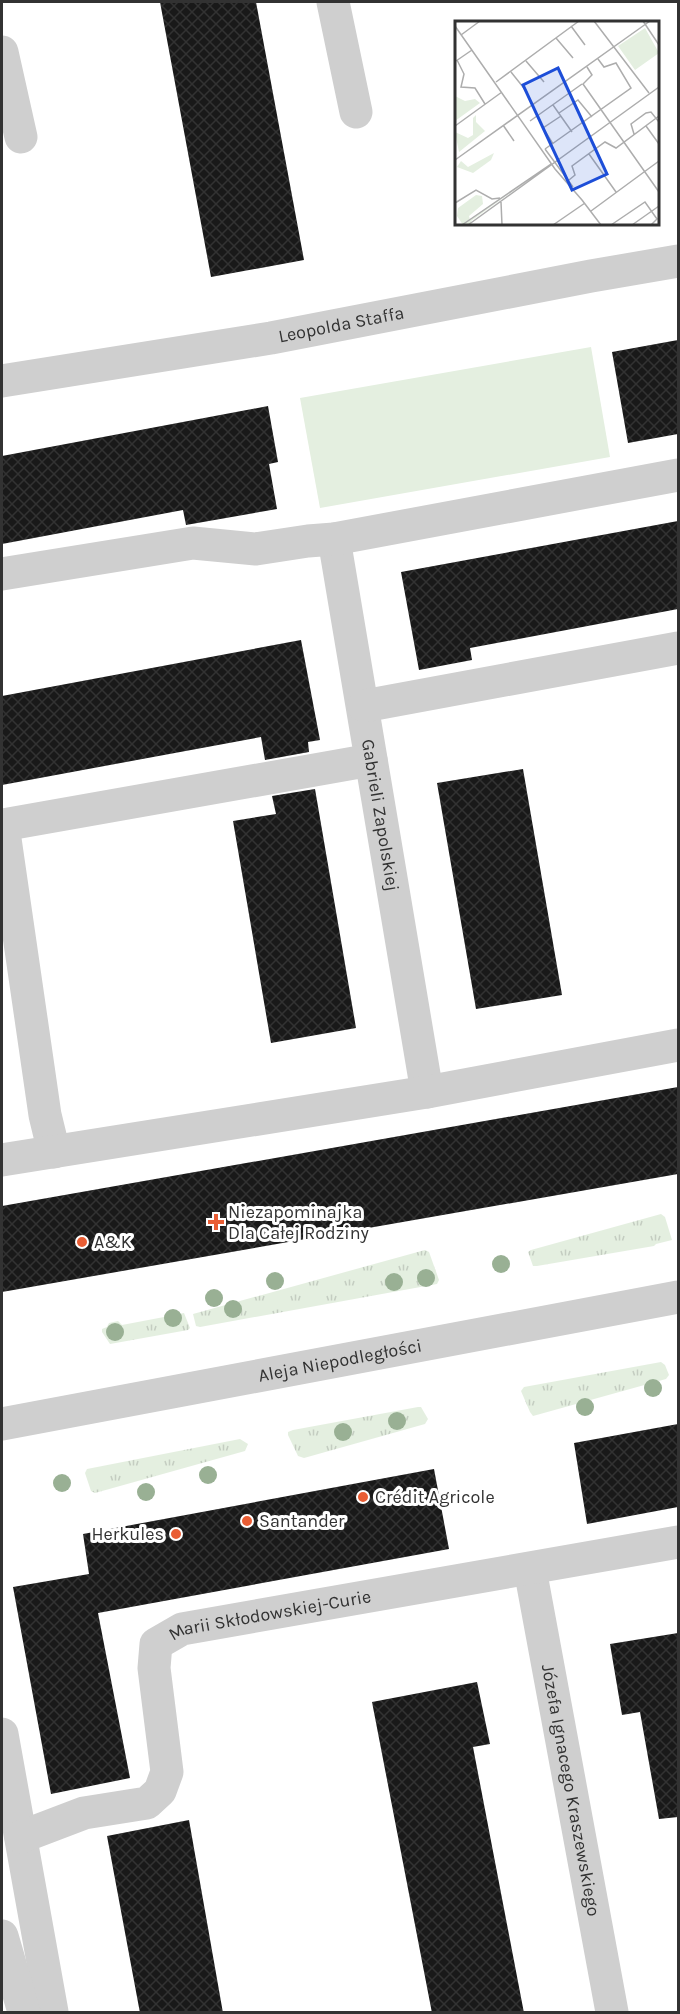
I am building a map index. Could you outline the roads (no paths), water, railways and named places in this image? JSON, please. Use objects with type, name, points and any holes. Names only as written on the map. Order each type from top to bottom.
[{"type":"street","points":[[333,2],[356,112]]},
{"type":"street","points":[[2,52],[21,137]]},
{"type":"street","name":"Leopolda Staffa","points":[[2,381],[271,338],[678,261]]},
{"type":"street","points":[[2,574],[193,543],[256,549],[334,539],[678,476]]},
{"type":"street","name":"Gabrieli Zapolskiej","points":[[334,539],[364,706],[426,1092]]},
{"type":"street","points":[[364,706],[678,648]]},
{"type":"street","points":[[54,1152],[45,1115],[3,825],[371,760]]},
{"type":"street","points":[[2,1160],[426,1092],[678,1045]]},
{"type":"street","name":"Aleja Niepodległości","points":[[2,1424],[678,1297]]},
{"type":"street","name":"Marii Skłodowskiej-Curie","points":[[21,1837],[84,1813],[147,1803],[160,1791],[167,1772],[154,1668],[156,1644],[182,1629],[678,1542]]},
{"type":"street","name":"Józefa Ignacego Kraszewskiego","points":[[530,1569],[612,2013]]},
{"type":"street","points":[[2,1734],[52,2013]]},
{"type":"street","points":[[2,1936],[24,2013]]},
{"type":"place","name":"Niezapominajka Dla Całej Rodziny","points":[[216,1222]]},
{"type":"place","name":"A&K","points":[[82,1242]]},
{"type":"place","name":"Crédit Agricole","points":[[363,1497]]},
{"type":"place","name":"Santander","points":[[247,1521]]},
{"type":"place","name":"Herkules","points":[[176,1534]]}]
